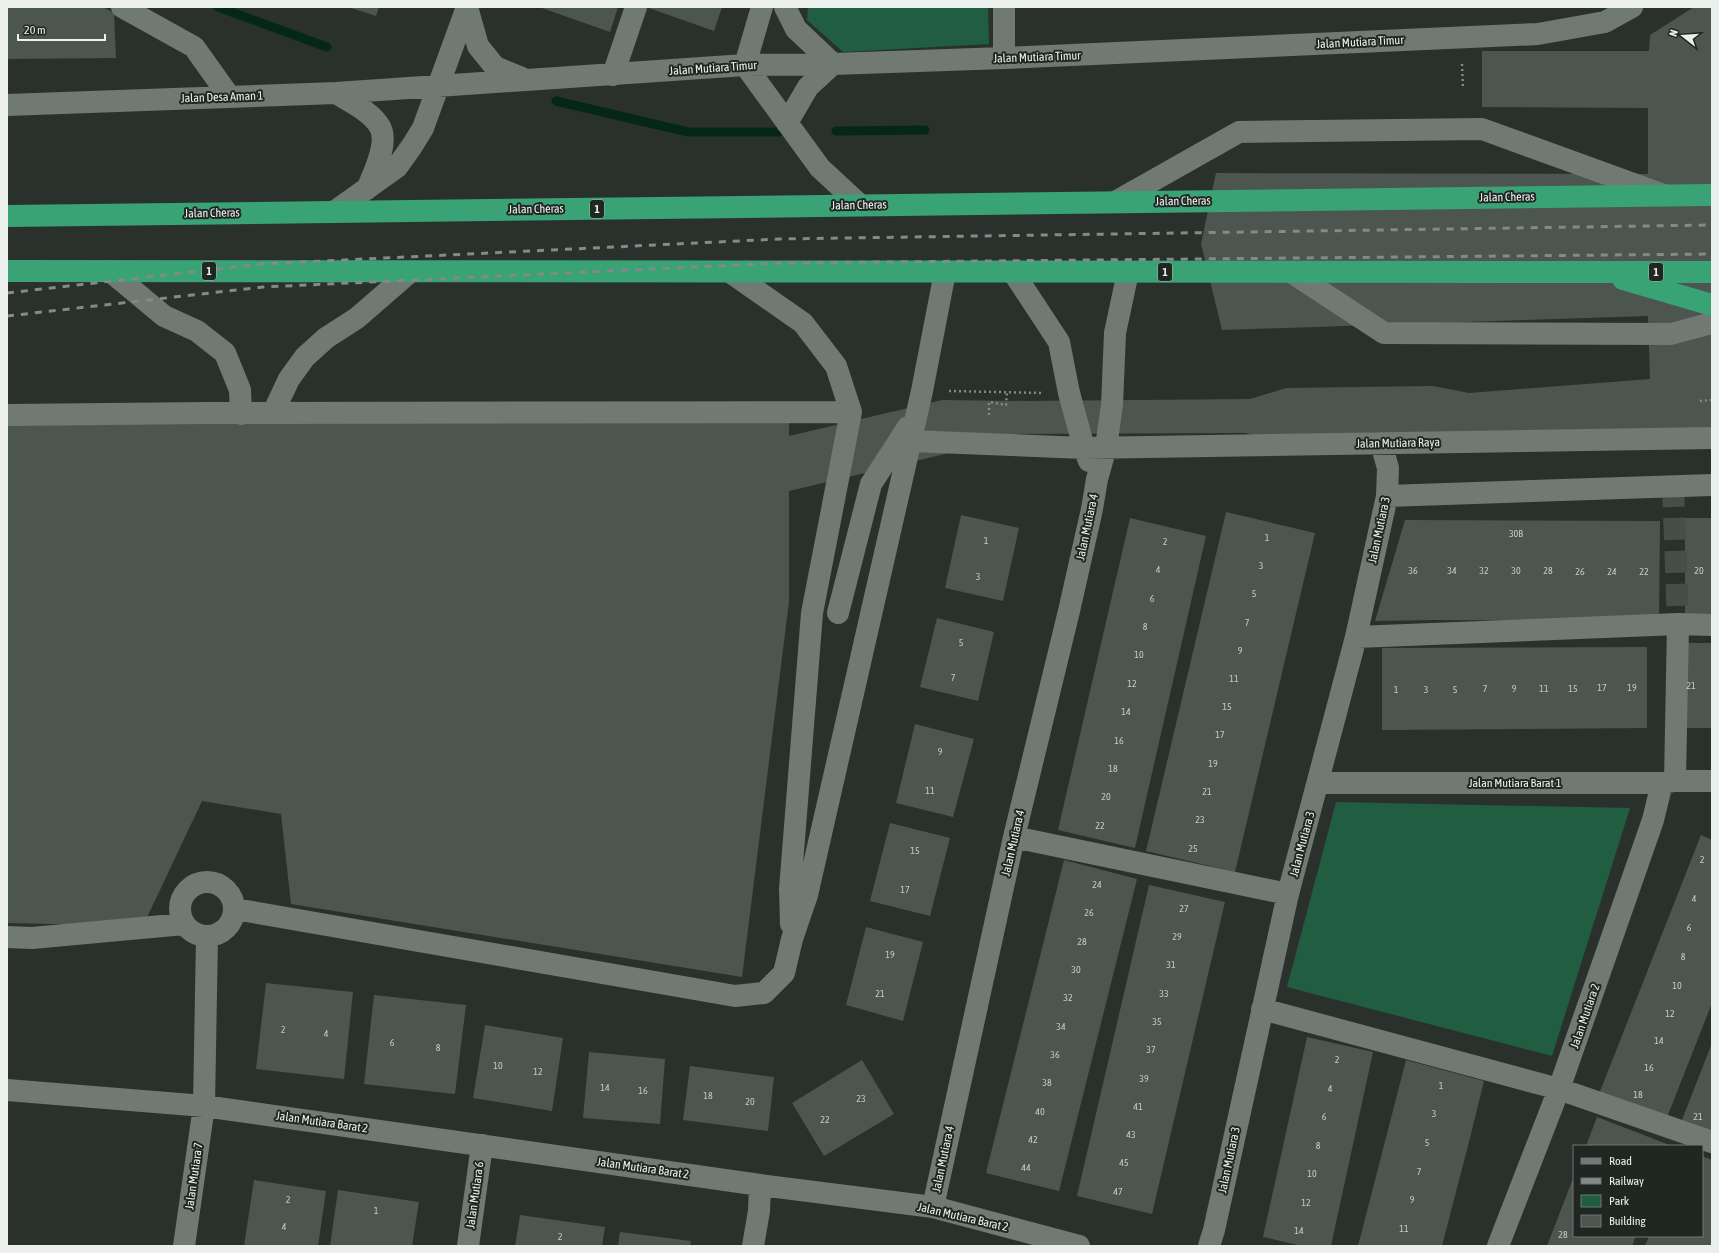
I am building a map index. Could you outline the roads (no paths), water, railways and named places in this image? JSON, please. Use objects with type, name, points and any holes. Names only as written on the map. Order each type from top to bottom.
[{"type":"highway","name":"Jalan Cheras","points":[[7,216],[1712,195]]},
{"type":"highway","name":"1","points":[[7,271],[1712,272]]},
{"type":"highway","points":[[1600,272],[1712,305]]},
{"type":"street","points":[[122,7],[194,47],[229,96]]},
{"type":"street","points":[[467,7],[478,46],[495,68],[528,80]]},
{"type":"street","points":[[334,212],[397,167],[412,146],[423,128],[467,7]]},
{"type":"street","points":[[613,75],[636,7]]},
{"type":"street","points":[[762,7],[745,65],[820,168],[860,205]]},
{"type":"street","points":[[785,7],[796,29],[833,64],[808,87],[787,123]]},
{"type":"street","points":[[1004,7],[1004,58]]},
{"type":"street","name":"Jalan Mutiara Timur","points":[[437,86],[745,65],[833,64],[1004,58],[1538,34],[1605,22],[1632,7]]},
{"type":"street","name":"Jalan Desa Aman 1","points":[[7,105],[336,93],[437,86]]},
{"type":"street","points":[[336,93],[370,115],[381,127],[382,143],[380,159],[367,188]]},
{"type":"street","points":[[1115,202],[1239,132],[1262,131],[1482,129],[1665,196]]},
{"type":"street","points":[[110,271],[164,316],[197,331],[226,353],[240,390],[241,414]]},
{"type":"street","points":[[274,414],[289,379],[305,357],[326,338],[358,318],[410,272]]},
{"type":"street","points":[[730,272],[803,324],[836,366],[851,412],[812,613],[790,890],[792,939]]},
{"type":"street","points":[[234,909],[735,996],[764,993],[784,973],[792,939],[807,895],[922,391],[945,272]]},
{"type":"street","name":"Jalan Mutiara 4","points":[[1013,272],[1059,342],[1069,393],[1084,448],[1097,479]]},
{"type":"street","name":"Jalan Mutiara 4","points":[[933,1207],[1014,837],[1092,509],[1097,479],[1106,447],[1112,405],[1115,333],[1128,272]]},
{"type":"street","points":[[1291,272],[1384,333],[1671,334],[1712,323]]},
{"type":"street","points":[[7,416],[851,412]]},
{"type":"street","points":[[838,613],[872,484],[916,414]]},
{"type":"street","name":"Jalan Mutiara Raya","points":[[910,441],[1084,448],[1295,446],[1381,443],[1712,438]]},
{"type":"street","name":"Jalan Mutiara 3","points":[[1209,1246],[1214,1230],[1288,894],[1356,637],[1387,496],[1388,468],[1381,443]]},
{"type":"street","points":[[1387,496],[1673,485],[1712,485]]},
{"type":"street","points":[[1356,637],[1678,624],[1712,625]]},
{"type":"street","name":"Jalan Mutiara 2","points":[[1498,1246],[1559,1089],[1654,820],[1669,782],[1678,624]]},
{"type":"street","name":"Jalan Mutiara Barat 1","points":[[1318,783],[1712,781]]},
{"type":"street","points":[[1014,837],[1288,894]]},
{"type":"street","points":[[205,882],[214,883],[222,886],[229,892],[233,900],[233,918],[224,932],[215,936],[207,937],[190,931],[184,924],[181,916],[182,902],[188,890],[196,884],[205,882]]},
{"type":"street","points":[[7,937],[32,938],[184,924]]},
{"type":"street","name":"Jalan Mutiara 7","points":[[184,1246],[204,1106],[207,937]]},
{"type":"street","points":[[1262,1009],[1559,1089],[1712,1142]]},
{"type":"street","name":"Jalan Mutiara Barat 2","points":[[7,1090],[204,1106],[760,1185],[933,1207],[1079,1246]]},
{"type":"street","name":"Jalan Mutiara 6","points":[[468,1246],[482,1145]]},
{"type":"street","points":[[753,1246],[759,1211],[760,1185]]},
{"type":"waterway","points":[[218,7],[327,47]]},
{"type":"waterway","points":[[556,101],[688,132],[779,132]]},
{"type":"waterway","points":[[836,131],[925,130]]},
{"type":"tunnel","points":[[1673,485],[1678,624]]},
{"type":"railway","points":[[7,293],[261,264],[779,239],[1712,225]]},
{"type":"railway","points":[[7,316],[263,287],[781,263],[1712,254]]}]
